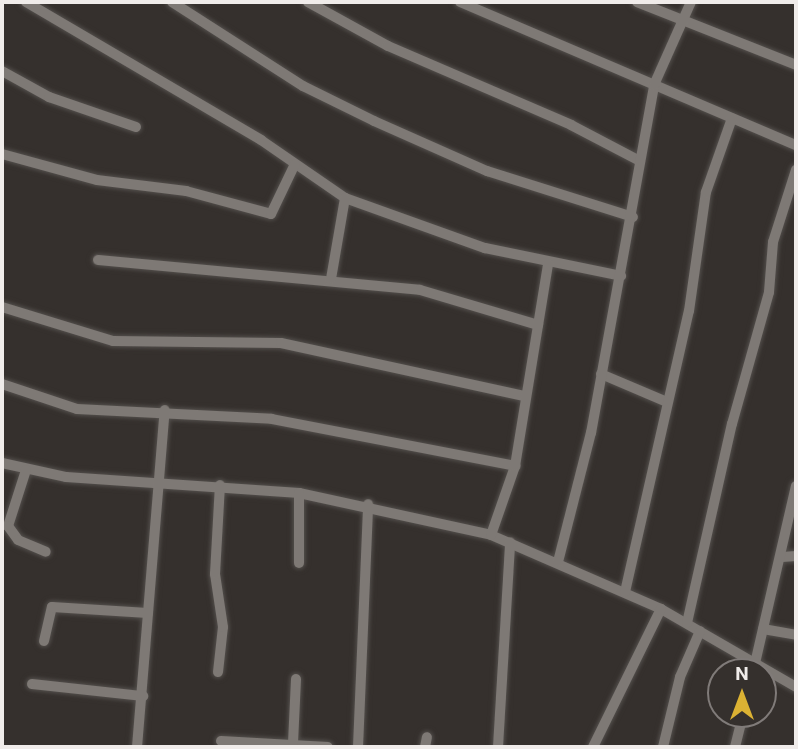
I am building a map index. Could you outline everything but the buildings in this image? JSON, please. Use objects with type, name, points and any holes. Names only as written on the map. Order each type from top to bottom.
[{"type":"street","points":[[26,2],[295,164],[345,198],[485,248],[548,264],[621,275]]},
{"type":"street","points":[[172,2],[303,86],[374,121],[487,171],[633,217]]},
{"type":"street","points":[[308,2],[388,46],[571,125],[640,161]]},
{"type":"street","points":[[460,2],[796,145]]},
{"type":"street","points":[[637,2],[796,65]]},
{"type":"street","points":[[558,562],[578,500],[633,217],[654,85],[691,2]]},
{"type":"street","points":[[2,71],[49,97],[136,127]]},
{"type":"street","points":[[625,592],[698,265],[706,192],[732,118]]},
{"type":"street","points":[[2,154],[97,180],[186,191],[271,214],[295,164]]},
{"type":"street","points":[[687,623],[732,424],[769,292],[775,234],[796,170]]},
{"type":"street","points":[[331,279],[345,198]]},
{"type":"street","points":[[98,260],[331,279],[420,290],[538,325]]},
{"type":"street","points":[[491,536],[515,466],[548,264]]},
{"type":"street","points":[[2,307],[113,341],[281,343],[525,396]]},
{"type":"street","points":[[601,374],[667,402]]},
{"type":"street","points":[[2,384],[77,410],[164,410],[284,421],[515,466]]},
{"type":"street","points":[[137,747],[164,410]]},
{"type":"street","points":[[2,463],[26,470],[159,485],[220,485],[299,493],[368,504],[491,536],[558,562],[661,609],[741,658]]},
{"type":"street","points":[[26,470],[8,527],[18,540],[46,552]]},
{"type":"street","points":[[218,672],[223,627],[215,574],[220,485]]},
{"type":"street","points":[[757,658],[796,486]]},
{"type":"street","points":[[299,493],[299,563]]},
{"type":"street","points":[[358,747],[368,504]]},
{"type":"street","points":[[498,747],[510,542]]},
{"type":"street","points":[[782,557],[796,555]]},
{"type":"street","points":[[44,641],[51,607],[148,613]]},
{"type":"street","points":[[593,747],[661,609]]},
{"type":"street","points":[[763,629],[796,635]]},
{"type":"street","points":[[663,747],[680,677],[700,631]]},
{"type":"street","points":[[777,678],[796,687]]},
{"type":"street","points":[[293,743],[296,679]]},
{"type":"street","points":[[32,684],[143,696]]},
{"type":"street","points":[[735,747],[740,728]]},
{"type":"street","points":[[221,741],[328,747]]}]
